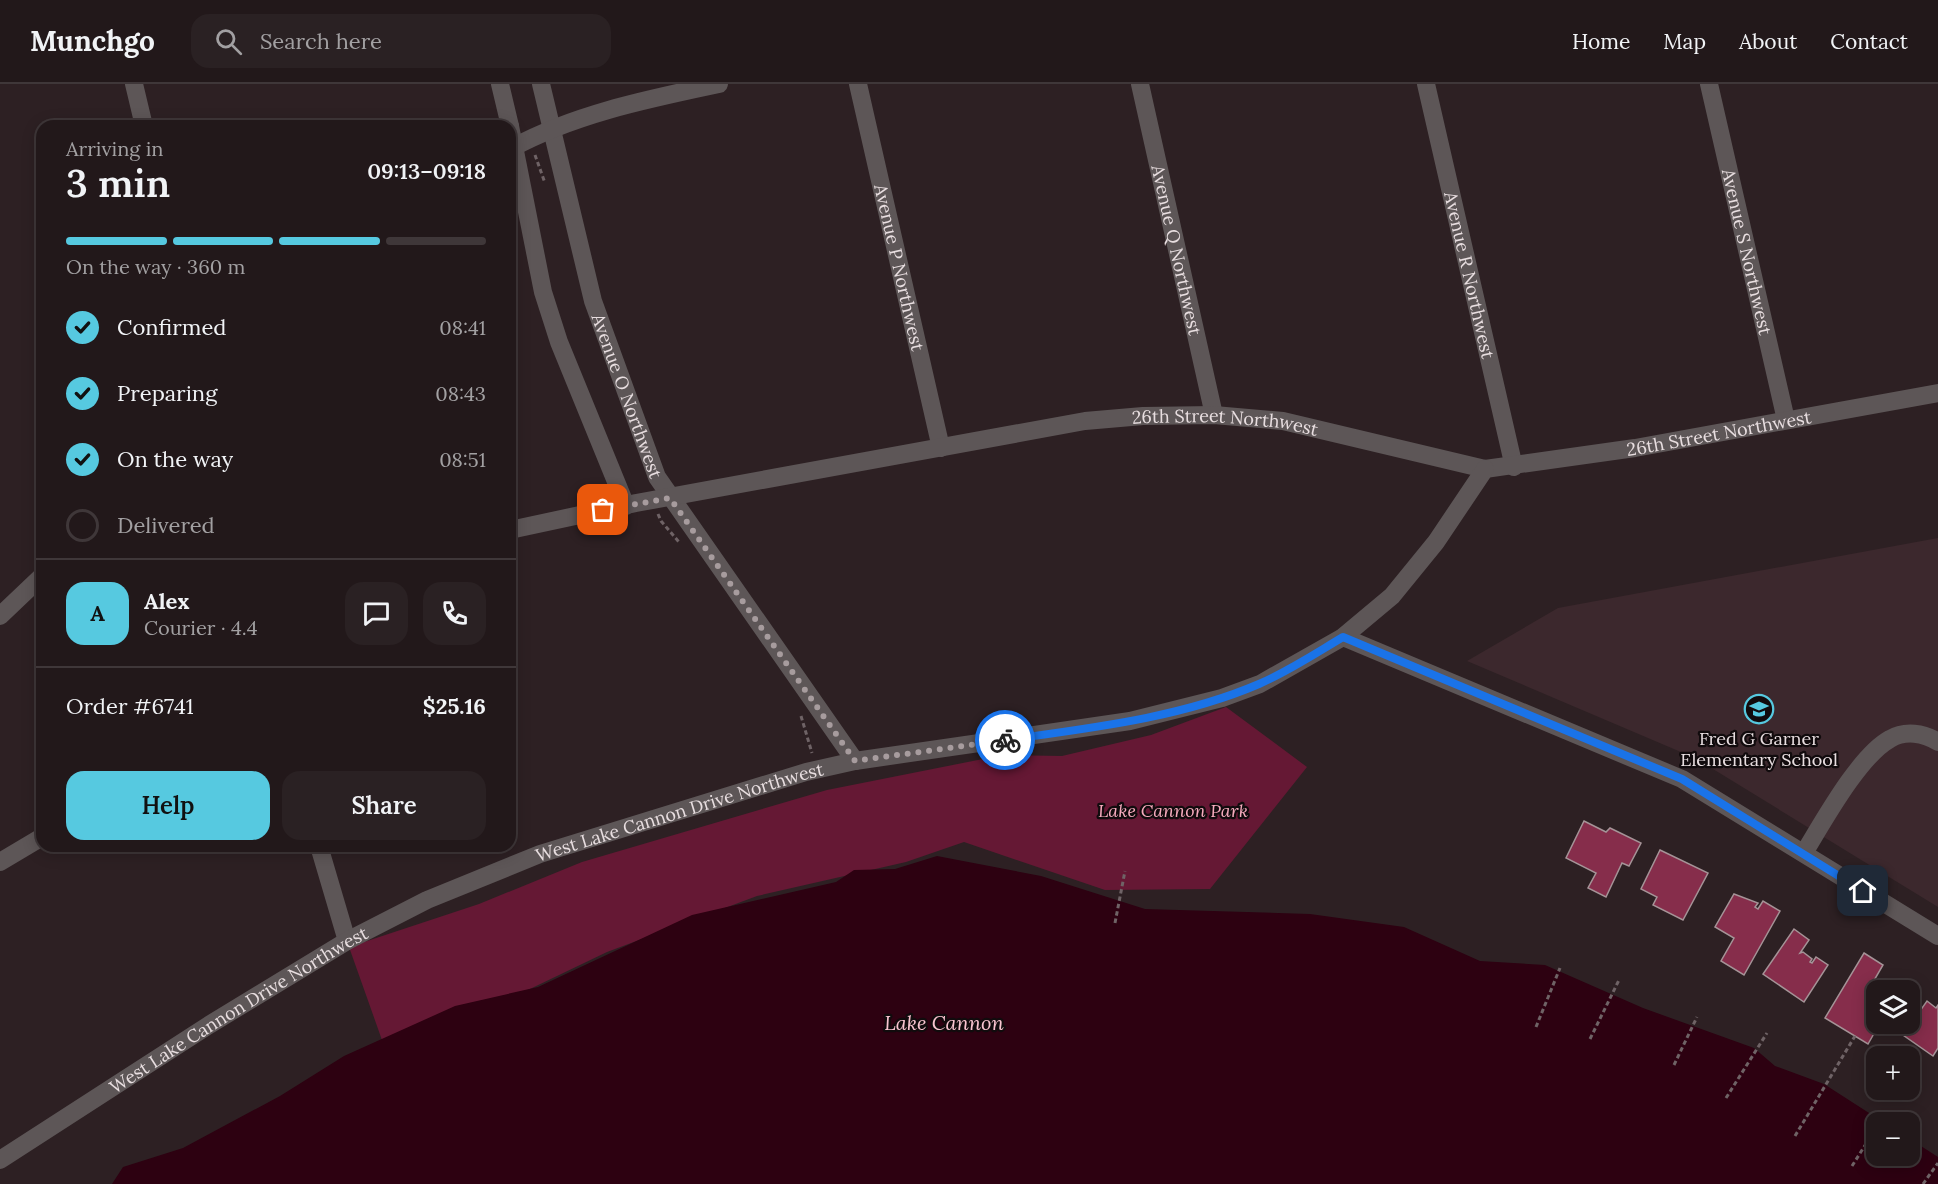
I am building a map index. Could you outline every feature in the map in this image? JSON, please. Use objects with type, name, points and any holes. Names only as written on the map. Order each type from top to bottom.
[{"type":"street","points":[[134,84],[143,120]]},
{"type":"street","points":[[500,84],[509,120]]},
{"type":"street","name":"Avenue O Northwest","points":[[541,84],[550,130],[605,340],[657,477],[855,761]]},
{"type":"street","points":[[516,146],[550,130],[617,108],[719,84]]},
{"type":"street","name":"Avenue P Northwest","points":[[858,84],[941,448]]},
{"type":"street","name":"Avenue Q Northwest","points":[[1140,84],[1214,415]]},
{"type":"street","name":"Avenue R Northwest","points":[[1426,84],[1514,467]]},
{"type":"street","name":"Avenue S Northwest","points":[[1709,84],[1786,420]]},
{"type":"street","points":[[516,162],[543,292],[559,342],[626,506]]},
{"type":"street","name":"26th Street Northwest","points":[[516,529],[626,506],[1085,421],[1143,416],[1214,415],[1297,423],[1485,469],[1514,467],[1938,393]]},
{"type":"street","name":"West Lake Cannon Drive Northwest","points":[[0,1160],[347,940],[427,900],[540,854],[749,788],[855,761],[1080,730],[1183,709],[1260,684],[1343,637],[1394,593],[1436,542],[1485,469]]},
{"type":"street","points":[[0,616],[36,582]]},
{"type":"street","points":[[1343,637],[1682,779],[1938,936]]},
{"type":"street","points":[[1804,853],[1855,774],[1889,739],[1914,733],[1938,742]]},
{"type":"street","points":[[0,862],[36,841]]},
{"type":"street","points":[[321,852],[347,940]]},
{"type":"path","points":[[1115,923],[1125,871]]},
{"type":"path","points":[[1536,1027],[1560,968]]},
{"type":"path","points":[[1590,1039],[1619,980]]},
{"type":"path","points":[[1674,1065],[1697,1017]]},
{"type":"path","points":[[1726,1098],[1767,1033]]},
{"type":"path","points":[[1795,1136],[1855,1036]]},
{"type":"path","points":[[1852,1166],[1866,1144]]},
{"type":"path","points":[[1923,1184],[1938,1163]]},
{"type":"shaded area","name":"Fred G Garner Elementary School","points":[[1938,538],[1938,907],[1695,758],[1467,661],[1558,608]]},
{"type":"green space","name":"Lake Cannon Park","points":[[1226,707],[1307,767],[1210,889],[1105,890],[964,842],[906,862],[757,896],[607,952],[388,1057],[349,947],[479,904],[582,862],[827,790],[1003,755],[1062,756],[1151,735]]},
{"type":"water","name":"Lake Cannon","points":[[937,856],[1041,876],[1145,909],[1310,914],[1404,927],[1480,961],[1545,965],[1643,1008],[1754,1048],[1775,1066],[1824,1084],[1867,1112],[1866,1166],[1920,1166],[1920,1145],[1938,1157],[1938,1184],[112,1184],[123,1167],[183,1148],[280,1096],[344,1056],[455,1006],[538,987],[692,915],[836,882],[854,870],[895,869]]},
{"type":"building","points":[[1584,821],[1606,832],[1610,828],[1641,843],[1629,866],[1622,863],[1606,897],[1588,888],[1596,873],[1566,858]]},
{"type":"building","points":[[1660,850],[1708,873],[1683,920],[1653,905],[1657,897],[1641,889]]},
{"type":"building","points":[[1734,894],[1758,903],[1755,907],[1758,909],[1763,901],[1780,911],[1744,975],[1721,961],[1734,938],[1715,927]]},
{"type":"building","points":[[1794,929],[1809,940],[1800,953],[1803,952],[1812,959],[1810,962],[1812,963],[1816,957],[1828,965],[1804,1002],[1763,974]]},
{"type":"building","points":[[1864,953],[1883,965],[1874,980],[1866,980],[1866,1034],[1874,1034],[1868,1044],[1825,1018]]},
{"type":"building","points":[[1927,1001],[1936,1008],[1938,1005],[1938,1048],[1933,1056],[1903,1035],[1920,1034],[1920,1011]]},
{"type":"way so far","points":[[603,510],[670,498],[855,761],[1005,740]]},
{"type":"place","name":"Fred G Garner Elementary School","points":[[1759,709]]},
{"type":"route","points":[[1005,740],[1130,721],[1222,698],[1260,684],[1343,637],[1682,779],[1863,891]]}]
